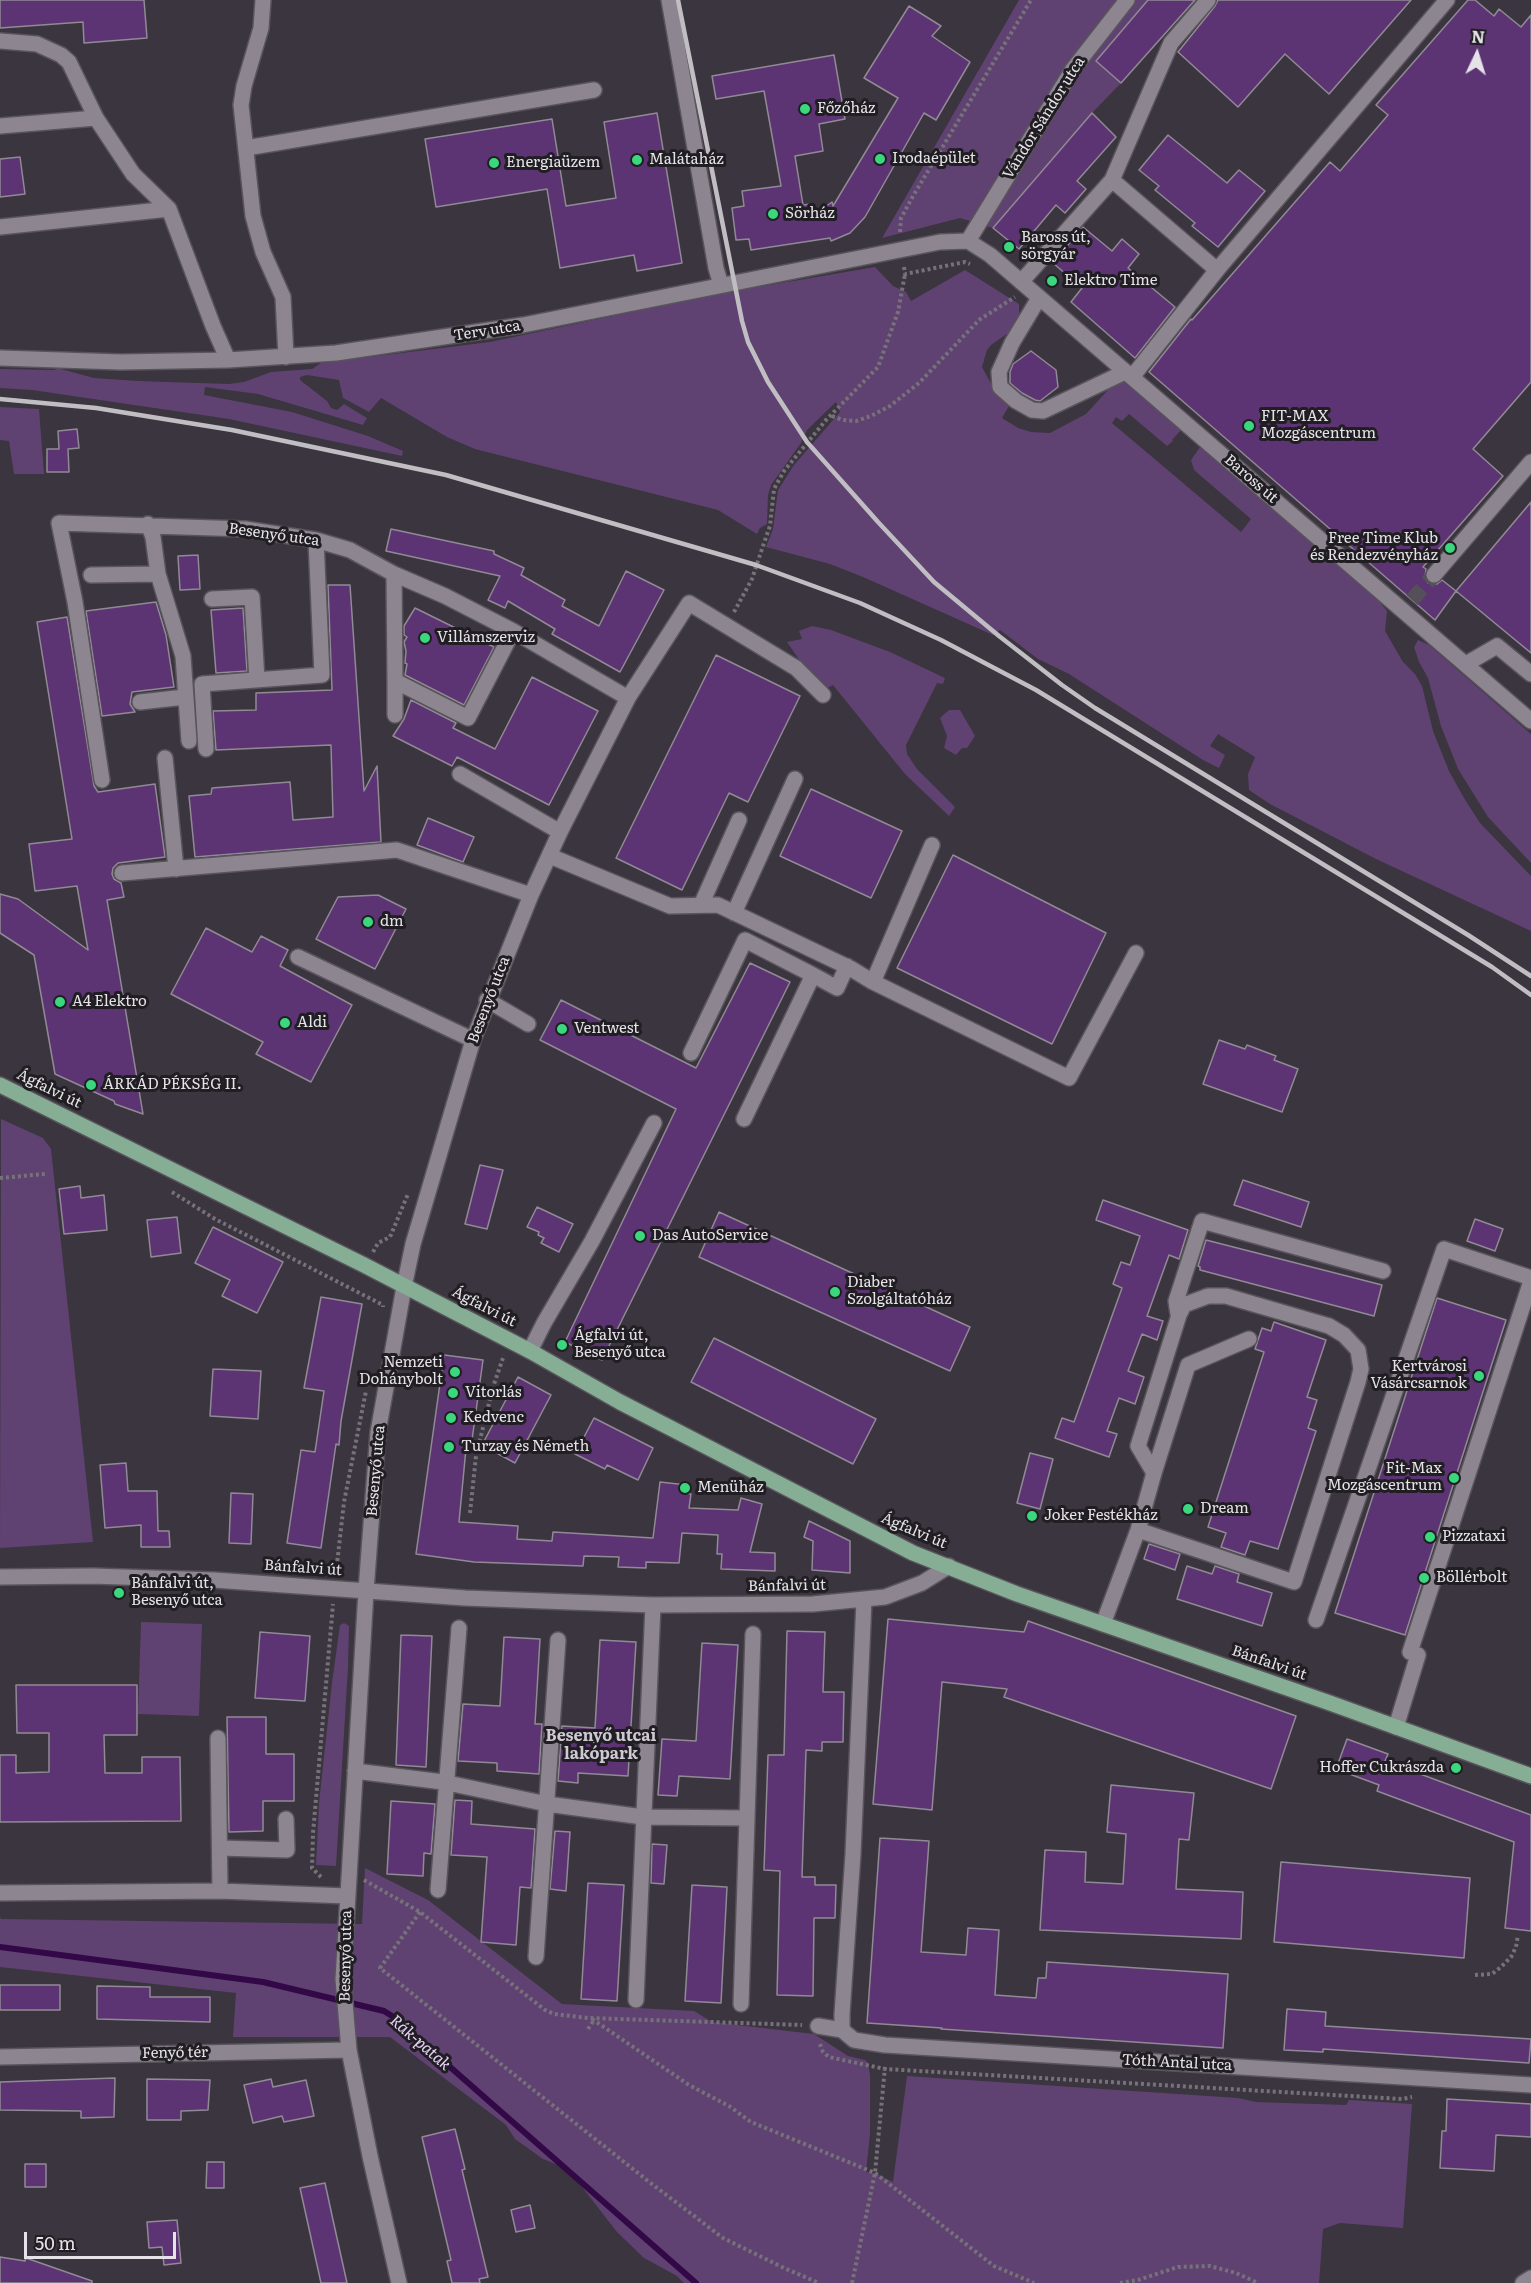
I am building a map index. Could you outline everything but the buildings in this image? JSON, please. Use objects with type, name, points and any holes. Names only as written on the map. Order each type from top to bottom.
[{"type":"main road","name":"Ágfalvi út","points":[[0,1085],[218,1192],[509,1340],[620,1402],[858,1526],[913,1553],[949,1566]]},
{"type":"main road","name":"Bánfalvi út","points":[[949,1566],[1017,1594],[1396,1726],[1531,1776]]},
{"type":"street","points":[[263,0],[261,28],[244,86],[242,105],[253,216],[258,237],[283,297],[286,357]]},
{"type":"street","points":[[669,0],[716,268],[721,285]]},
{"type":"street","name":"Vándor Sándor utca","points":[[968,241],[1073,69],[1127,0]]},
{"type":"street","points":[[1208,0],[1171,43],[1112,180],[1030,289],[1012,343],[999,372],[1000,387],[1016,401],[1032,410],[1043,411],[1129,375],[1447,0]]},
{"type":"street","points":[[0,41],[37,44],[62,55],[74,70],[96,118],[133,174],[169,209],[228,360]]},
{"type":"street","points":[[246,148],[594,90]]},
{"type":"street","points":[[0,126],[96,118]]},
{"type":"street","points":[[1112,180],[1217,270]]},
{"type":"street","points":[[0,227],[169,209]]},
{"type":"street","name":"Terv utca","points":[[0,358],[121,362],[228,360],[377,348],[523,325],[901,249],[940,242],[968,241]]},
{"type":"street","name":"Baross út","points":[[968,241],[990,255],[1129,375],[1407,605],[1466,664],[1531,721]]},
{"type":"street","points":[[1434,575],[1531,462]]},
{"type":"street","name":"Besenyő utca","points":[[102,780],[75,602],[59,523],[245,529],[316,540],[350,550],[394,574],[445,596],[513,631],[628,698]]},
{"type":"street","points":[[141,524],[153,537],[158,574],[183,656],[189,741]]},
{"type":"street","points":[[206,749],[202,684],[322,675],[316,540]]},
{"type":"street","points":[[91,575],[158,574]]},
{"type":"street","points":[[394,574],[395,715]]},
{"type":"street","points":[[212,599],[252,597],[257,680]]},
{"type":"street","name":"Besenyő utca","points":[[399,2283],[369,2156],[349,2050],[343,1979],[366,1591],[378,1432],[404,1287],[433,1173],[473,1040],[487,1000],[560,832],[628,698],[689,603],[727,625]]},
{"type":"street","points":[[727,625],[796,668],[823,695]]},
{"type":"street","points":[[395,681],[468,718],[513,631]]},
{"type":"street","points":[[1466,664],[1497,646],[1531,674]]},
{"type":"street","points":[[140,702],[185,697]]},
{"type":"street","points":[[165,758],[176,869]]},
{"type":"street","points":[[460,774],[560,832]]},
{"type":"street","points":[[734,913],[795,779]]},
{"type":"street","points":[[701,905],[739,820]]},
{"type":"street","points":[[873,982],[932,845]]},
{"type":"street","points":[[122,873],[397,850],[531,896]]},
{"type":"street","points":[[550,856],[670,906],[718,905],[849,967],[873,982],[1070,1078],[1136,953]]},
{"type":"street","points":[[691,1053],[745,940],[837,988],[849,967]]},
{"type":"street","points":[[298,957],[473,1040]]},
{"type":"street","points":[[744,1119],[813,975]]},
{"type":"street","points":[[487,1000],[528,1024]]},
{"type":"street","points":[[530,1351],[592,1241],[654,1123]]},
{"type":"street","points":[[1179,1315],[1176,1301],[1202,1221],[1383,1271]]},
{"type":"street","points":[[1316,1620],[1444,1249],[1531,1279],[1414,1654],[1396,1726]]},
{"type":"street","points":[[1138,1530],[1294,1582],[1361,1370],[1358,1350],[1344,1335],[1329,1326],[1226,1296],[1208,1296],[1184,1305],[1138,1446],[1154,1473]]},
{"type":"street","points":[[1103,1624],[1138,1530],[1188,1365],[1249,1339]]},
{"type":"street","name":"Bánfalvi út","points":[[0,1578],[104,1576],[334,1587],[477,1598],[653,1605],[813,1604],[864,1600],[905,1591],[949,1566]]},
{"type":"street","points":[[842,2030],[853,1854],[864,1600]]},
{"type":"street","points":[[636,2000],[653,1605]]},
{"type":"street","points":[[438,1890],[459,1628]]},
{"type":"street","points":[[741,2004],[753,1634]]},
{"type":"street","points":[[536,1957],[558,1640]]},
{"type":"street","points":[[218,1738],[220,1891]]},
{"type":"street","points":[[355,1770],[447,1783],[547,1804],[643,1817],[747,1818]]},
{"type":"street","points":[[220,1848],[287,1850],[286,1820]]},
{"type":"street","points":[[0,1893],[220,1891],[347,1896]]},
{"type":"street","name":"Tóth Antal utca","points":[[818,2026],[842,2030],[854,2040],[885,2045],[1531,2085]]},
{"type":"street","name":"Fenyő tér","points":[[0,2057],[349,2050]]},
{"type":"street","points":[[1522,2283],[1531,2278]]},
{"type":"path","points":[[727,625],[752,579],[770,526],[774,489],[795,457],[826,420],[878,367],[898,312],[905,274],[901,249],[901,219],[1031,0]]},
{"type":"path","points":[[905,274],[965,262],[976,267]]},
{"type":"path","points":[[832,416],[856,421],[872,416],[890,406],[919,382],[979,320],[1030,289]]},
{"type":"path","points":[[0,1178],[45,1174]]},
{"type":"path","points":[[351,1289],[383,1305],[382,1313]]},
{"type":"path","points":[[470,1513],[476,1456],[493,1387],[509,1340]]},
{"type":"path","points":[[367,1386],[344,1502],[334,1587],[312,1866],[322,1878],[366,1880],[420,1912],[549,2012],[561,2016],[818,2026],[821,2049],[829,2057],[885,2069],[1402,2098],[1412,2097],[1423,2091],[1430,2078]]},
{"type":"path","points":[[420,1912],[380,1968],[723,2238],[819,2283]]},
{"type":"path","points":[[1475,1975],[1492,1974],[1501,1967],[1511,1957],[1518,1935]]},
{"type":"path","points":[[588,2018],[689,2085],[729,2106],[751,2122],[875,2173],[994,2266],[1034,2283]]},
{"type":"path","points":[[588,2029],[594,2020]]},
{"type":"path","points":[[852,2283],[875,2173],[885,2069],[885,2045]]},
{"type":"path","points":[[1120,2283],[1138,2280],[1178,2267],[1210,2266],[1236,2273],[1258,2283]]},
{"type":"shaded area","points":[[1019,0],[1149,0],[1121,83],[1092,113],[993,228],[960,218],[882,238]]},
{"type":"shaded area","points":[[875,267],[893,286],[906,292],[911,301],[965,270],[1019,304],[1019,320],[1011,331],[987,350],[982,367],[996,393],[1009,406],[1002,418],[1018,428],[1031,432],[1050,433],[1086,414],[1117,380],[1122,380],[1181,430],[1167,446],[1129,414],[1122,421],[1116,417],[1112,423],[1241,532],[1251,519],[1194,470],[1191,460],[1200,447],[1378,600],[1387,611],[1385,631],[1403,662],[1415,674],[1422,686],[1433,731],[1449,771],[1480,823],[1531,876],[1531,931],[1376,859],[1270,804],[1249,790],[1248,774],[1255,757],[1218,734],[1210,746],[1225,755],[1219,768],[1069,674],[1038,659],[1000,630],[993,635],[830,564],[766,547],[773,529],[778,490],[794,465],[840,412],[836,402],[807,430],[801,443],[771,485],[768,495],[767,524],[760,528],[757,534],[718,510],[475,449],[447,437],[381,398],[369,412],[343,398],[339,380],[307,375],[300,377],[300,380],[327,401],[331,408],[337,410],[344,404],[367,418],[363,425],[258,394],[205,387],[204,395],[292,412],[368,436],[403,451],[402,456],[229,419],[32,390],[0,388],[0,369],[55,370],[57,368],[94,378],[138,381],[229,384],[244,382],[271,372],[312,369],[321,363],[490,342],[717,294]]},
{"type":"shaded area","points":[[0,407],[39,409],[44,474],[14,474],[9,441],[0,440]]},
{"type":"shaded area","points":[[812,626],[831,630],[890,652],[945,678],[943,684],[937,683],[906,745],[907,754],[917,769],[955,807],[949,816],[905,774],[833,685],[824,690],[809,674],[787,642],[802,639],[799,631]]},
{"type":"shaded area","points":[[1418,640],[1429,645],[1531,734],[1531,863],[1488,817],[1458,769],[1441,726],[1428,678],[1414,647]]},
{"type":"shaded area","points":[[949,710],[960,710],[975,736],[967,748],[962,748],[956,755],[944,748],[947,736],[940,718]]},
{"type":"shaded area","points":[[1,1119],[43,1138],[51,1149],[93,1542],[0,1548]]},
{"type":"shaded area","points":[[141,1622],[202,1624],[199,1716],[138,1714]]},
{"type":"shaded area","points":[[344,1623],[349,1626],[348,1667],[336,1866],[316,1865],[319,1803],[332,1683],[340,1625]]},
{"type":"shaded area","points":[[365,1868],[428,1900],[562,2004],[694,2011],[712,2022],[814,2034],[848,2056],[865,2060],[868,2063],[870,2075],[870,2134],[866,2172],[875,2173],[893,2182],[907,2076],[1238,2098],[1256,2102],[1346,2105],[1349,2100],[1412,2104],[1403,2228],[1340,2223],[1323,2229],[1319,2283],[684,2283],[677,2276],[644,2258],[617,2232],[568,2169],[543,2159],[515,2139],[506,2125],[390,2037],[233,2037],[236,1993],[0,1967],[0,1917],[1,1919],[362,1924]]},
{"type":"waterway","name":"Rák-patak","points":[[0,1947],[263,1982],[384,2011],[696,2283]]},
{"type":"tunnel","points":[[1412,600],[1434,575]]},
{"type":"railway","points":[[678,0],[748,342],[768,382],[807,442],[934,582],[1062,685],[1095,708],[1468,935],[1531,976]]},
{"type":"railway","points":[[0,399],[96,408],[232,430],[446,475],[756,565],[860,603],[941,640],[1036,690],[1492,967],[1531,995]]},
{"type":"place","name":"Főzőház","points":[[805,109]]},
{"type":"place","name":"Irodaépület","points":[[880,159]]},
{"type":"place","name":"Malátaház","points":[[637,160]]},
{"type":"place","name":"Energiaüzem","points":[[494,163]]},
{"type":"place","name":"Sörház","points":[[773,214]]},
{"type":"place","name":"Baross út, sörgyár","points":[[1009,247]]},
{"type":"place","name":"Elektro Time","points":[[1052,281]]},
{"type":"place","name":"FIT-MAX Mozgáscentrum","points":[[1249,426]]},
{"type":"place","name":"Free Time Klub és Rendezvényház","points":[[1450,548]]},
{"type":"place","name":"Villámszerviz","points":[[425,638]]},
{"type":"place","name":"dm","points":[[368,922]]},
{"type":"place","name":"A4 Elektro","points":[[60,1002]]},
{"type":"place","name":"Aldi","points":[[285,1023]]},
{"type":"place","name":"Ventwest","points":[[562,1029]]},
{"type":"place","name":"ÁRKÁD PÉKSÉG II.","points":[[91,1085]]},
{"type":"place","name":"Das AutoService","points":[[640,1236]]},
{"type":"place","name":"Diaber Szolgáltatóház","points":[[835,1292]]},
{"type":"place","name":"Ágfalvi út, Besenyő utca","points":[[562,1345]]},
{"type":"place","name":"Nemzeti Dohánybolt","points":[[455,1372]]},
{"type":"place","name":"Kertvárosi Vásárcsarnok","points":[[1479,1376]]},
{"type":"place","name":"Vitorlás","points":[[453,1393]]},
{"type":"place","name":"Kedvenc","points":[[451,1418]]},
{"type":"place","name":"Turzay és Németh","points":[[449,1447]]},
{"type":"place","name":"Fit-Max Mozgáscentrum","points":[[1454,1478]]},
{"type":"place","name":"Menüház","points":[[685,1488]]},
{"type":"place","name":"Dream","points":[[1188,1509]]},
{"type":"place","name":"Joker Festékház","points":[[1032,1516]]},
{"type":"place","name":"Pizzataxi","points":[[1430,1537]]},
{"type":"place","name":"Böllérbolt","points":[[1424,1578]]},
{"type":"place","name":"Bánfalvi út, Besenyő utca","points":[[119,1593]]},
{"type":"place","name":"Hoffer Cukrászda","points":[[1456,1768]]},
{"type":"district","name":"Besenyő utcai lakópark","points":[[601,1745]]}]
